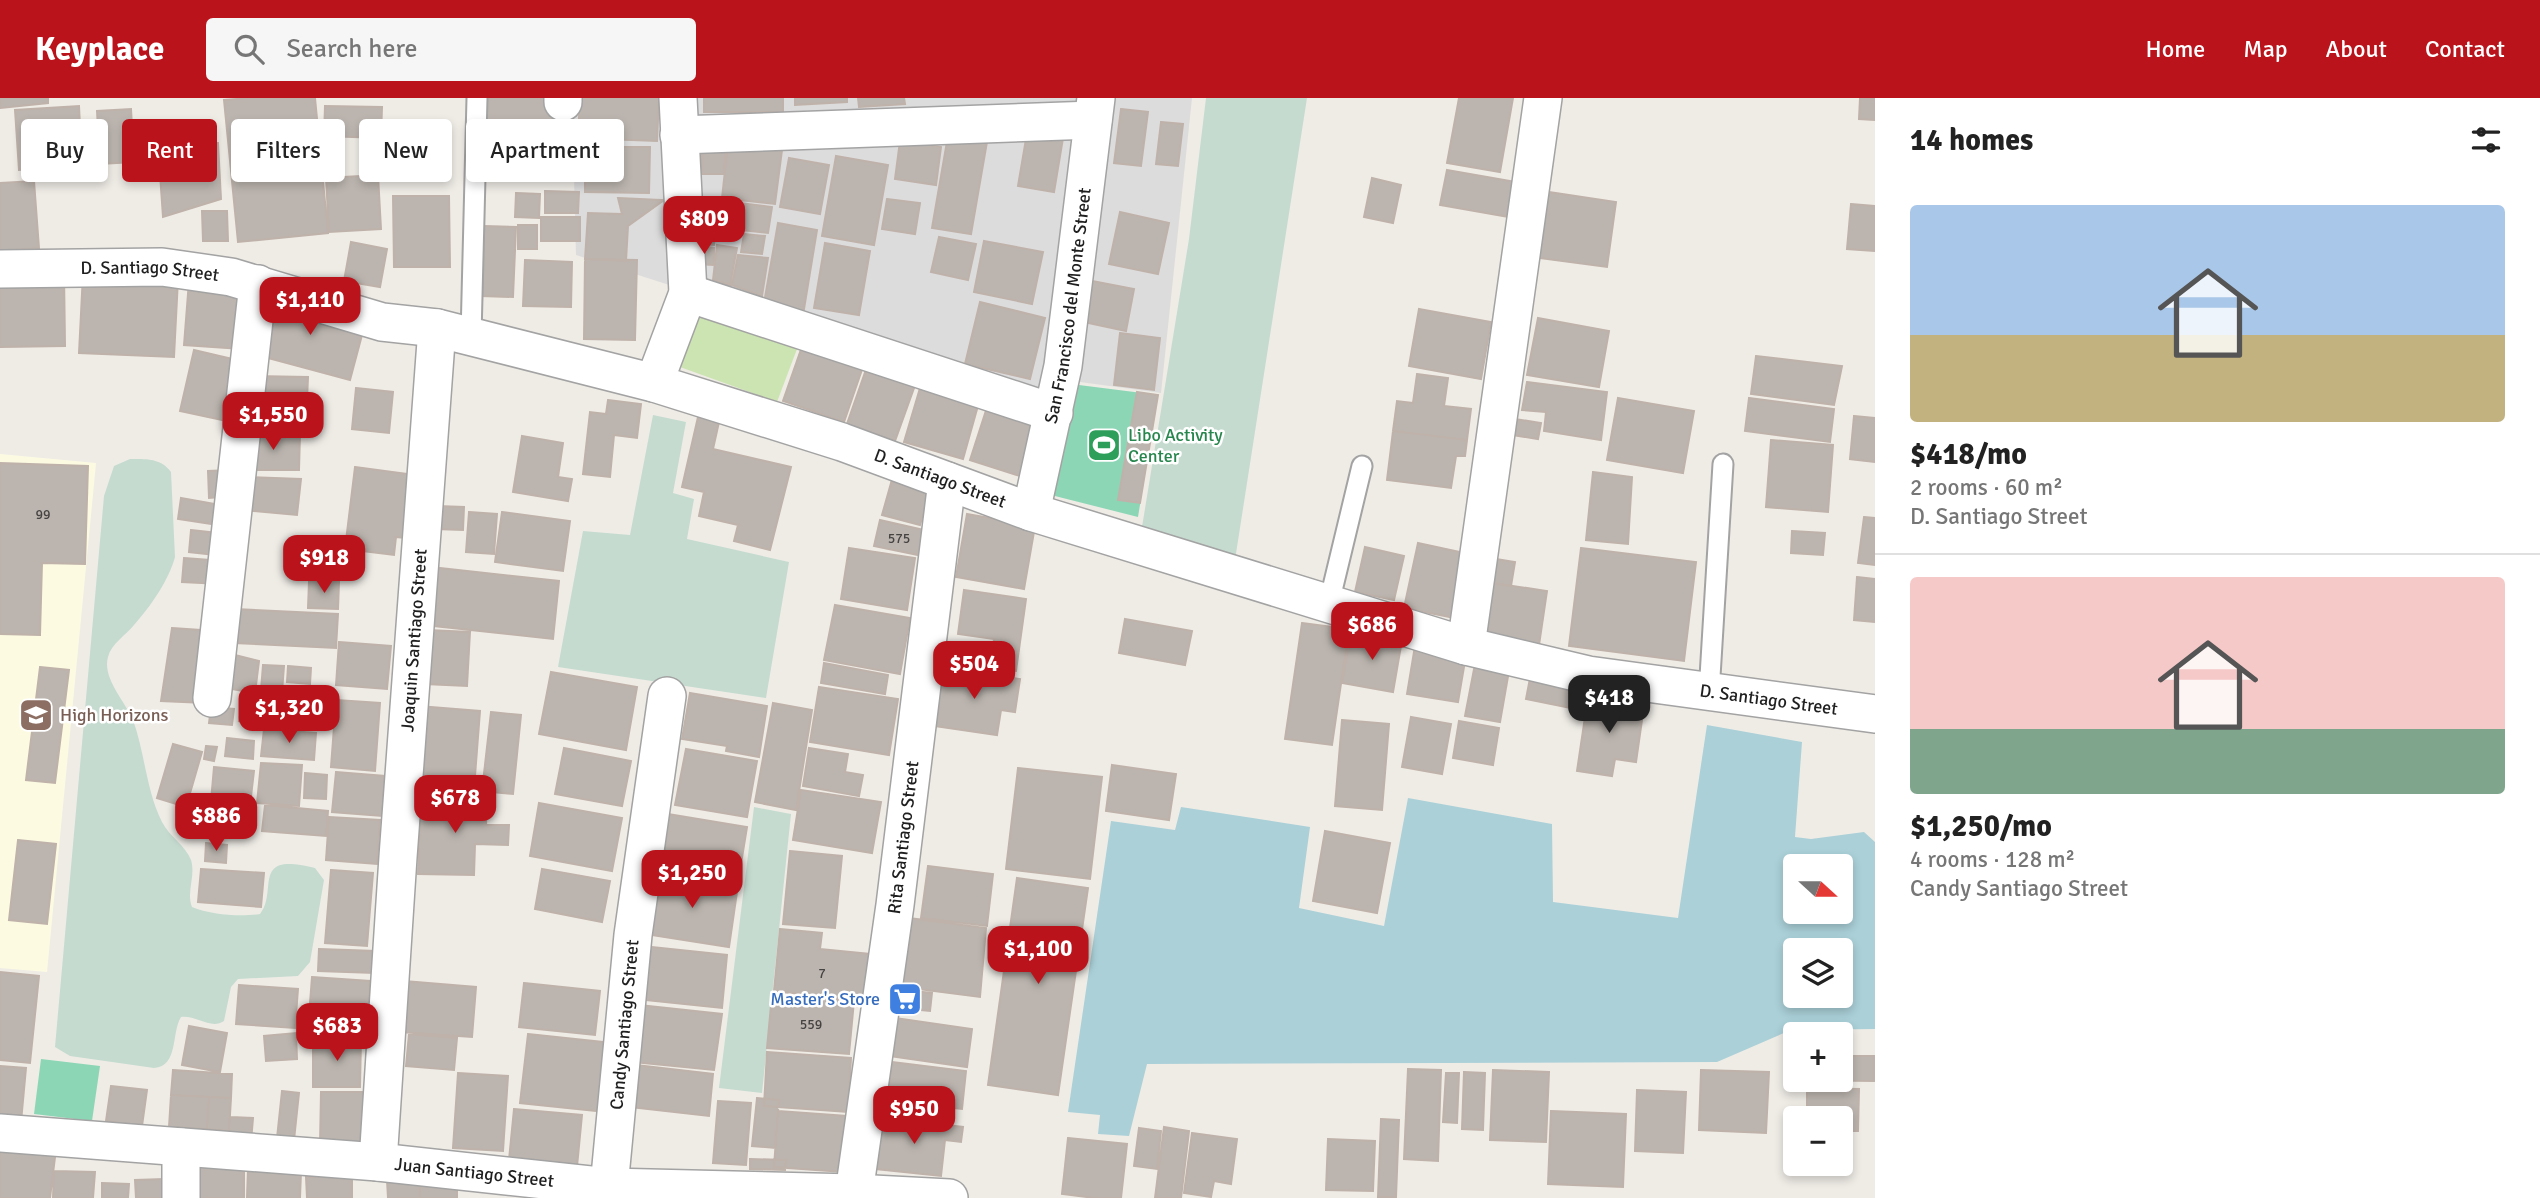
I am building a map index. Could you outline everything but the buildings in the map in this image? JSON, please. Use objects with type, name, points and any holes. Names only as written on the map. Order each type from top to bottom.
[{"type":"street","points":[[654,383],[688,293],[678,98]]},
{"type":"street","points":[[1466,646],[1543,98]]},
{"type":"street","points":[[679,135],[1095,109]]},
{"type":"street","name":"San Francisco del Monte Street","points":[[1031,512],[1063,366],[1095,109]]},
{"type":"street","name":"D. Santiago Street","points":[[0,269],[162,267],[231,277],[382,322],[454,332],[654,383],[842,442],[1031,512],[1466,646],[1588,676],[1875,715]]},
{"type":"street","points":[[212,698],[258,284]]},
{"type":"street","points":[[688,293],[1054,413]]},
{"type":"street","name":"Joaquin Santiago Street","points":[[378,1162],[398,857],[454,332]]},
{"type":"street","name":"Rita Santiago Street","points":[[854,1193],[895,905],[947,481]]},
{"type":"street","name":"Candy Santiago Street","points":[[609,1187],[633,935],[667,696]]},
{"type":"street","name":"Juan Santiago Street","points":[[0,1133],[378,1162],[481,1185],[854,1193],[949,1198]]},
{"type":"street","points":[[181,1147],[181,1198]]},
{"type":"lane","points":[[454,332],[477,98]]},
{"type":"lane","points":[[1709,693],[1723,464]]},
{"type":"lane","points":[[1329,603],[1362,466]]},
{"type":"shaded area","points":[[572,98],[1192,98],[1161,393],[1058,379],[1046,406],[576,255],[574,182],[624,182],[624,119],[573,119]]},
{"type":"shaded area","points":[[1206,98],[1307,98],[1235,560],[1142,527],[1189,239]]},
{"type":"shaded area","points":[[653,415],[686,422],[673,493],[694,499],[687,539],[789,562],[766,698],[558,667],[583,531],[630,535]]},
{"type":"shaded area","name":"High Horizons","points":[[0,454],[96,463],[47,972],[0,968]]},
{"type":"shaded area","points":[[130,459],[158,462],[171,472],[175,557],[158,593],[140,618],[112,648],[108,657],[108,673],[133,720],[149,784],[162,822],[191,860],[192,907],[226,915],[260,914],[265,905],[270,876],[274,869],[281,865],[294,864],[315,868],[324,880],[310,962],[298,976],[238,979],[231,987],[224,1021],[214,1024],[181,1017],[171,1055],[162,1066],[154,1068],[70,1056],[55,1047],[104,496],[114,466]]},
{"type":"shaded area","points":[[754,807],[791,814],[762,1093],[719,1088]]},
{"type":"green space","points":[[702,306],[800,341],[777,402],[680,367]]},
{"type":"green space","name":"Libo Activity Center","points":[[1071,384],[1158,395],[1138,517],[1047,494]]},
{"type":"green space","points":[[41,1059],[100,1066],[92,1121],[34,1114]]},
{"type":"water","points":[[1707,725],[1802,742],[1795,837],[1811,839],[1864,832],[1875,842],[1875,1029],[1853,1029],[1853,1022],[1783,1022],[1783,1033],[1717,1062],[1147,1064],[1129,1136],[1098,1134],[1100,1115],[1068,1112],[1111,821],[1175,830],[1181,807],[1310,827],[1299,908],[1384,926],[1408,798],[1552,824],[1553,902],[1678,918]]},
{"type":"place","name":"Libo Activity Center","points":[[1104,445]]},
{"type":"place","name":"High Horizons","points":[[36,715]]},
{"type":"place","name":"Master's Store","points":[[905,999]]}]
